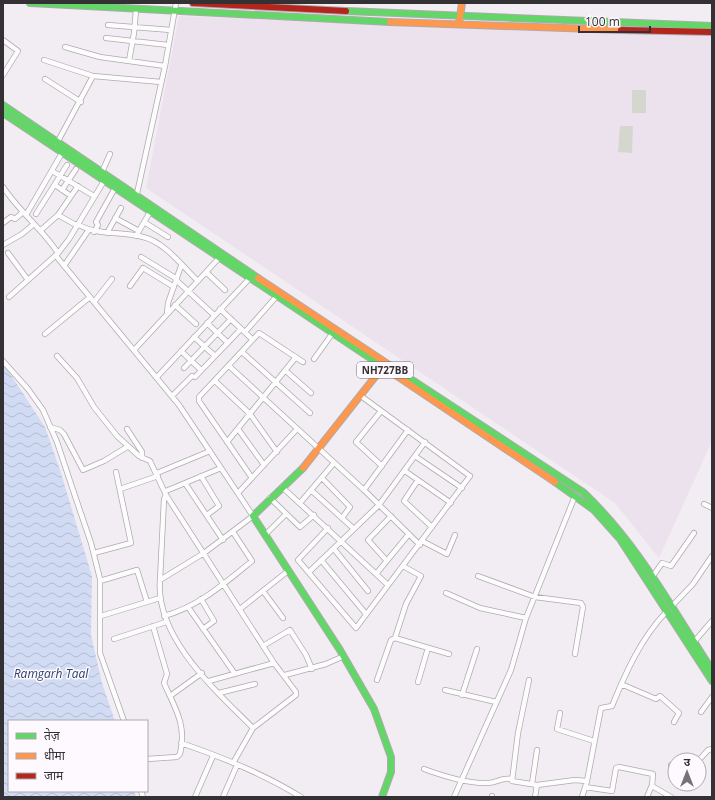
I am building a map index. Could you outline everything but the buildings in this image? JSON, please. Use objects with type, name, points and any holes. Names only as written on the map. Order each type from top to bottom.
[{"type":"main road","points":[[30,3],[86,5],[174,12],[459,24],[712,32]]},
{"type":"main road","points":[[193,3],[712,26]]},
{"type":"main road","points":[[459,24],[462,3]]},
{"type":"main road","name":"NH727BB","points":[[3,105],[56,145],[62,153],[115,188],[136,198],[150,212],[382,368],[535,467],[594,510],[620,538],[694,642],[712,670]]},
{"type":"main road","name":"NH727BB","points":[[3,113],[102,172],[136,198],[583,492],[615,522],[653,576],[670,609],[712,681]]},
{"type":"main road","points":[[382,368],[308,463],[253,516],[344,656],[374,709],[391,757],[390,772],[382,797]]},
{"type":"street","points":[[136,198],[165,66],[176,3]]},
{"type":"street","points":[[129,61],[135,28],[136,10]]},
{"type":"street","points":[[108,25],[171,30]]},
{"type":"street","points":[[106,38],[168,45]]},
{"type":"street","points":[[3,40],[18,51],[3,75]]},
{"type":"street","points":[[65,47],[100,57],[165,66]]},
{"type":"street","points":[[44,60],[93,76],[161,82]]},
{"type":"street","points":[[56,145],[93,76]]},
{"type":"street","points":[[45,79],[80,102]]},
{"type":"street","points":[[3,222],[11,217],[15,218],[25,214],[62,153]]},
{"type":"street","points":[[102,172],[110,154]]},
{"type":"street","points":[[36,214],[67,165]]},
{"type":"street","points":[[62,190],[76,169]]},
{"type":"street","points":[[52,170],[94,196]]},
{"type":"street","points":[[9,297],[57,254],[69,239],[76,225],[104,181]]},
{"type":"street","points":[[55,185],[71,196]]},
{"type":"street","points":[[41,230],[58,215],[78,186]]},
{"type":"street","points":[[3,187],[25,214],[41,230],[64,266],[135,349],[172,396],[253,516],[204,554],[160,580]]},
{"type":"street","points":[[42,188],[50,193]]},
{"type":"street","points":[[94,232],[98,225],[96,222],[115,188]]},
{"type":"street","points":[[107,233],[121,208]]},
{"type":"street","points":[[138,234],[150,212]]},
{"type":"street","points":[[58,215],[88,231],[138,234]]},
{"type":"street","points":[[115,218],[138,234],[161,246],[198,281]]},
{"type":"street","points":[[144,222],[168,237]]},
{"type":"street","points":[[3,245],[22,234],[34,224]]},
{"type":"street","points":[[64,266],[88,231]]},
{"type":"street","points":[[8,253],[28,280]]},
{"type":"street","points":[[141,256],[177,280],[214,315]]},
{"type":"street","points":[[135,349],[219,258]]},
{"type":"street","points":[[167,314],[168,303],[181,266]]},
{"type":"street","points":[[130,286],[144,268],[174,286]]},
{"type":"street","points":[[206,272],[226,290]]},
{"type":"street","points":[[94,302],[112,279]]},
{"type":"street","points":[[157,377],[220,308],[249,279]]},
{"type":"street","points":[[45,334],[90,297]]},
{"type":"street","points":[[172,396],[276,297]]},
{"type":"street","points":[[175,305],[196,324]]},
{"type":"street","points":[[220,308],[252,340]]},
{"type":"street","points":[[184,368],[231,319]]},
{"type":"street","points":[[207,323],[228,342]]},
{"type":"street","points":[[252,478],[198,400],[199,397],[260,333],[302,362]]},
{"type":"street","points":[[314,359],[332,334]]},
{"type":"street","points":[[194,337],[215,356]]},
{"type":"street","points":[[181,351],[201,370]]},
{"type":"street","points":[[242,352],[275,384],[310,413]]},
{"type":"street","points":[[57,356],[77,378],[94,407],[127,447],[142,458],[150,461],[158,474],[166,493],[204,554],[274,663],[285,675],[296,694],[253,728],[235,764],[223,797]]},
{"type":"street","points":[[227,442],[296,358]]},
{"type":"street","points":[[3,361],[35,398],[50,427],[63,460],[91,543],[100,581],[100,653],[124,720]]},
{"type":"street","points":[[229,366],[364,490],[409,534],[421,543],[447,554],[455,535]]},
{"type":"street","points":[[286,370],[311,392]]},
{"type":"street","points":[[215,381],[250,414],[277,452]]},
{"type":"street","points":[[328,528],[298,558],[355,627],[421,543],[462,488],[470,474],[360,396]]},
{"type":"street","points":[[381,411],[356,442],[382,466]]},
{"type":"street","points":[[50,427],[60,430],[64,434],[83,470],[104,461],[127,447]]},
{"type":"street","points":[[126,429],[142,452],[142,458]]},
{"type":"street","points":[[238,429],[264,466]]},
{"type":"street","points":[[238,493],[297,429]]},
{"type":"street","points":[[364,490],[408,430]]},
{"type":"street","points":[[309,572],[380,505],[426,442]]},
{"type":"street","points":[[120,489],[210,451]]},
{"type":"street","points":[[415,456],[462,488]]},
{"type":"street","points":[[300,503],[334,463]]},
{"type":"street","points":[[221,468],[185,483],[166,493],[164,499],[160,598],[166,622],[175,641],[209,681],[253,728]]},
{"type":"street","points":[[405,471],[451,503]]},
{"type":"street","points":[[93,552],[131,543],[116,472]]},
{"type":"street","points":[[201,476],[219,506],[206,515]]},
{"type":"street","points":[[322,478],[350,506],[342,518]]},
{"type":"street","points":[[418,480],[404,501],[432,527]]},
{"type":"street","points":[[185,483],[222,540]]},
{"type":"street","points":[[282,487],[388,585]]},
{"type":"street","points":[[311,490],[354,529]]},
{"type":"street","points":[[454,797],[460,779],[511,670],[526,618],[575,496]]},
{"type":"street","points":[[270,498],[302,527],[314,516]]},
{"type":"street","points":[[704,504],[712,508]]},
{"type":"street","points":[[265,535],[286,514]]},
{"type":"street","points":[[387,561],[368,540],[391,516]]},
{"type":"street","points":[[164,616],[188,608],[224,584],[252,561],[233,532]]},
{"type":"street","points":[[653,576],[662,563],[672,566],[694,533]]},
{"type":"street","points":[[376,574],[409,534]]},
{"type":"street","points":[[334,548],[368,591]]},
{"type":"street","points":[[582,797],[587,781],[602,708],[612,706],[621,684],[647,635],[693,584],[712,556]]},
{"type":"street","points":[[321,560],[366,614]]},
{"type":"street","points":[[377,680],[391,640],[395,638],[406,604],[421,576],[403,566]]},
{"type":"street","points":[[100,581],[137,570],[147,602]]},
{"type":"street","points":[[240,609],[288,570]]},
{"type":"street","points":[[478,576],[535,597],[581,602],[583,604],[575,654]]},
{"type":"street","points":[[263,591],[283,618]]},
{"type":"street","points":[[446,594],[480,608],[526,618]]},
{"type":"street","points":[[101,616],[160,598]]},
{"type":"street","points":[[200,600],[214,621],[203,629]]},
{"type":"street","points":[[188,608],[234,674]]},
{"type":"street","points":[[694,642],[712,621]]},
{"type":"street","points":[[114,639],[166,622]]},
{"type":"street","points":[[148,759],[177,757],[180,754],[181,743],[180,716],[164,683],[167,674],[153,626]]},
{"type":"street","points":[[263,646],[290,630],[306,655],[312,668]]},
{"type":"street","points":[[395,638],[449,654]]},
{"type":"street","points":[[418,682],[428,648]]},
{"type":"street","points":[[462,695],[477,650]]},
{"type":"street","points":[[285,675],[312,668],[344,656]]},
{"type":"street","points":[[706,661],[712,656]]},
{"type":"street","points":[[209,681],[274,663]]},
{"type":"street","points":[[170,696],[202,673]]},
{"type":"street","points":[[512,779],[518,733],[529,680]]},
{"type":"street","points":[[220,693],[255,684]]},
{"type":"street","points":[[621,684],[656,699],[660,696],[678,713],[674,722]]},
{"type":"street","points":[[445,690],[496,702]]},
{"type":"street","points":[[701,712],[712,697]]},
{"type":"street","points":[[560,713],[557,729],[594,741]]},
{"type":"street","points":[[181,743],[235,764],[285,787],[299,796]]},
{"type":"street","points":[[535,797],[537,750]]},
{"type":"street","points":[[195,797],[213,756]]},
{"type":"street","points":[[585,787],[612,791],[617,767],[653,774],[652,785],[647,797]]},
{"type":"street","points":[[424,769],[460,779],[489,783],[500,778],[512,779],[513,782],[535,784],[575,780],[587,781]]},
{"type":"street","points":[[652,785],[670,797]]},
{"type":"shaded area","points":[[179,16],[712,36],[712,441],[659,558],[615,503],[146,188]]},
{"type":"shaded area","points":[[632,90],[646,90],[646,113],[632,113]]},
{"type":"shaded area","points":[[620,126],[633,126],[632,153],[618,152]]},
{"type":"water","name":"Ramgarh Taal","points":[[3,363],[45,427],[61,473],[92,576],[91,635],[102,683],[115,720],[8,720],[8,792],[134,792],[136,797],[3,797]]},
{"type":"traffic: fast","points":[[30,3],[390,22]]},
{"type":"traffic: fast","points":[[346,11],[712,26]]},
{"type":"traffic: fast","points":[[3,105],[258,278]]},
{"type":"traffic: fast","points":[[3,113],[388,370]]},
{"type":"traffic: fast","points":[[400,372],[583,492],[621,533],[653,577],[712,670]]},
{"type":"traffic: fast","points":[[303,468],[253,516],[340,650],[374,709],[391,757],[391,772],[382,797]]},
{"type":"traffic: fast","points":[[555,482],[594,510],[620,539],[712,681]]},
{"type":"traffic: slow","points":[[459,24],[462,3]]},
{"type":"traffic: slow","points":[[390,22],[621,30]]},
{"type":"traffic: slow","points":[[258,278],[400,372]]},
{"type":"traffic: slow","points":[[303,468],[382,368]]},
{"type":"traffic: slow","points":[[388,370],[555,482]]},
{"type":"traffic: jam","points":[[193,3],[346,11]]},
{"type":"traffic: jam","points":[[621,30],[712,32]]}]
